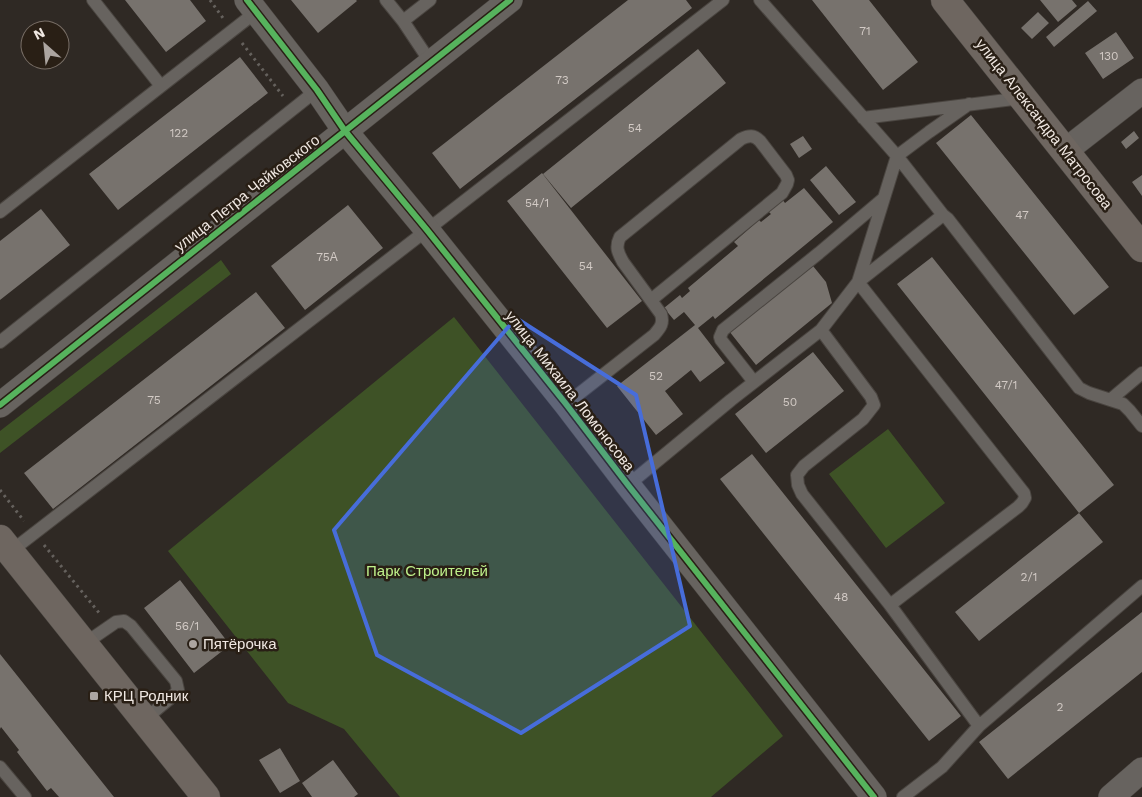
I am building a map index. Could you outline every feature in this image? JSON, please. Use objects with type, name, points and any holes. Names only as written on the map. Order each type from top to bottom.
[{"type":"street","name":"улица Петра Чайковского","points":[[0,406],[510,0]]},
{"type":"street","name":"улица Александра Матросова","points":[[945,0],[1142,248]]},
{"type":"street","name":"улица Михаила Ломоносова","points":[[251,6],[345,131],[566,404],[874,797]]},
{"type":"street","points":[[1065,151],[1142,91]]},
{"type":"street","points":[[5,545],[205,797]]},
{"type":"street","points":[[1110,797],[1142,770]]},
{"type":"lane","points":[[93,0],[160,86]]},
{"type":"lane","points":[[386,0],[403,21],[431,63]]},
{"type":"lane","points":[[403,21],[430,0]]},
{"type":"lane","points":[[5,545],[34,533],[723,0]]},
{"type":"lane","points":[[760,0],[897,156],[1079,388],[1123,404],[1142,426]]},
{"type":"lane","points":[[0,212],[232,30],[251,6]]},
{"type":"lane","points":[[0,342],[316,90]]},
{"type":"lane","points":[[864,118],[1022,98]]},
{"type":"lane","points":[[858,282],[897,156],[969,104]]},
{"type":"lane","points":[[566,404],[654,335],[661,327],[663,320],[661,314],[623,262],[619,255],[617,243],[620,237],[741,139],[747,136],[757,138],[786,175],[788,180],[785,189],[651,300]]},
{"type":"lane","points":[[754,382],[721,340],[720,337],[723,330],[884,198]]},
{"type":"lane","points":[[628,485],[821,330],[858,282],[943,215]]},
{"type":"lane","points":[[858,282],[1024,493],[1025,498],[1022,504],[890,606]]},
{"type":"lane","points":[[821,330],[871,397],[874,405],[863,419],[804,466],[797,475],[798,485],[802,494],[890,606],[978,726]]},
{"type":"lane","points":[[1110,400],[1142,373]]},
{"type":"lane","points":[[904,797],[942,767],[978,726],[1142,586]]},
{"type":"lane","points":[[84,644],[116,622],[124,621],[131,626],[176,681],[178,690],[174,695],[144,720]]},
{"type":"lane","points":[[0,767],[24,797]]},
{"type":"path","points":[[210,0],[293,109]]},
{"type":"path","points":[[0,490],[110,626]]},
{"type":"highlighted area","points":[[516,318],[636,395],[690,626],[521,733],[377,655],[334,530]]},
{"type":"green space","points":[[221,260],[231,274],[0,453],[0,431]]},
{"type":"green space","name":"Парк Строителей","points":[[454,317],[783,736],[711,797],[400,797],[344,729],[288,703],[168,551]]},
{"type":"green space","points":[[888,429],[945,503],[886,548],[829,474]]},
{"type":"building","points":[[125,0],[190,0],[206,21],[166,52]]},
{"type":"building","points":[[291,0],[356,0],[357,1],[318,33]]},
{"type":"building","points":[[628,0],[686,0],[692,8],[460,189],[432,153]]},
{"type":"building","points":[[812,0],[869,0],[918,62],[883,90]]},
{"type":"building","points":[[1040,0],[1072,0],[1077,6],[1058,22]]},
{"type":"building","points":[[1088,1],[1097,11],[1054,47],[1046,37]]},
{"type":"building","points":[[1038,12],[1049,23],[1032,39],[1021,28]]},
{"type":"building","points":[[1116,32],[1134,58],[1103,79],[1085,53]]},
{"type":"building","points":[[698,49],[726,83],[571,208],[543,174]]},
{"type":"building","points":[[240,57],[268,93],[118,210],[89,174]]},
{"type":"building","points":[[971,115],[1109,287],[1074,315],[936,143]]},
{"type":"building","points":[[1134,131],[1139,138],[1126,149],[1121,142]]},
{"type":"building","points":[[803,136],[812,149],[799,158],[790,144]]},
{"type":"building","points":[[826,166],[856,202],[839,215],[810,180]]},
{"type":"building","points":[[542,173],[642,301],[607,328],[507,201]]},
{"type":"building","points":[[1142,175],[1142,196],[1132,182]]},
{"type":"building","points":[[804,188],[833,222],[715,319],[713,316],[698,328],[725,363],[700,382],[691,370],[665,391],[683,414],[656,435],[617,386],[695,325],[684,312],[674,320],[664,308],[680,295],[682,298],[690,291],[688,288],[738,246],[734,242],[759,220],[761,222],[771,214],[768,211],[782,199],[785,203]]},
{"type":"building","points":[[348,205],[383,248],[305,310],[271,266]]},
{"type":"building","points":[[41,209],[70,245],[0,300],[0,241]]},
{"type":"building","points":[[932,257],[1114,485],[1079,513],[897,284]]},
{"type":"building","points":[[813,266],[826,282],[832,303],[756,365],[729,331]]},
{"type":"building","points":[[256,292],[285,328],[53,509],[24,473]]},
{"type":"building","points":[[813,352],[844,391],[766,453],[735,414]]},
{"type":"building","points":[[752,454],[961,716],[929,741],[720,479]]},
{"type":"building","points":[[1079,513],[1103,542],[979,641],[955,612]]},
{"type":"building","points":[[180,580],[230,645],[194,673],[144,608]]},
{"type":"building","points":[[1142,612],[1142,672],[1008,779],[979,742]]},
{"type":"building","points":[[0,654],[114,797],[59,797],[51,788],[47,791],[17,752],[19,750],[1,727],[0,729]]},
{"type":"building","points":[[280,748],[300,781],[280,793],[259,760]]},
{"type":"building","points":[[333,760],[358,794],[354,797],[312,797],[302,783]]},
{"type":"cycle path","points":[[247,0],[317,90],[345,131],[566,404],[874,797]]},
{"type":"cycle path","points":[[0,405],[510,0]]},
{"type":"place","name":"Пятёрочка","points":[[193,644]]},
{"type":"place","name":"КРЦ Родник","points":[[94,696]]}]
